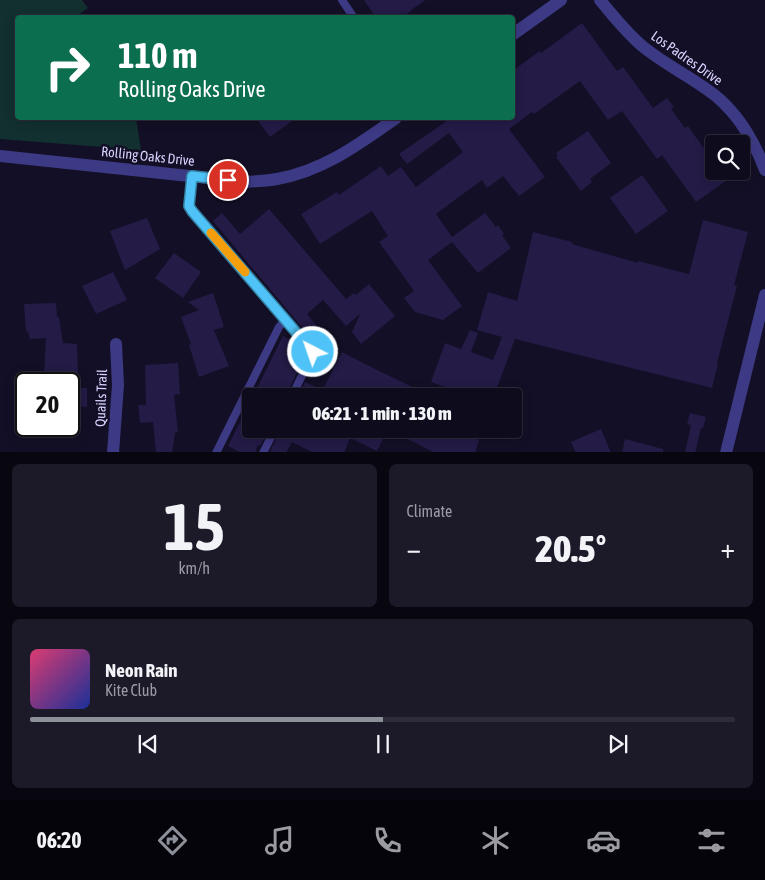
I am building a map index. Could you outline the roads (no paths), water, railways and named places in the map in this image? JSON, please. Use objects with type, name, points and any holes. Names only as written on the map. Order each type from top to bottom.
[{"type":"street","points":[[515,33],[561,0]]},
{"type":"street","name":"Los Padres Drive","points":[[600,0],[624,30],[642,46],[707,89],[736,117],[758,151],[765,170]]},
{"type":"street","name":"Rolling Oaks Drive","points":[[0,156],[246,182],[277,179],[325,165],[352,149],[393,120]]},
{"type":"street","points":[[726,452],[765,295]]},
{"type":"street","name":"Quails Trail","points":[[113,452],[118,385],[116,344]]},
{"type":"lane","points":[[342,0],[352,15]]},
{"type":"lane","points":[[192,176],[189,206],[192,211],[313,352],[296,388]]},
{"type":"lane","points":[[216,452],[279,327],[285,320]]},
{"type":"lane","points":[[263,452],[270,438]]}]
